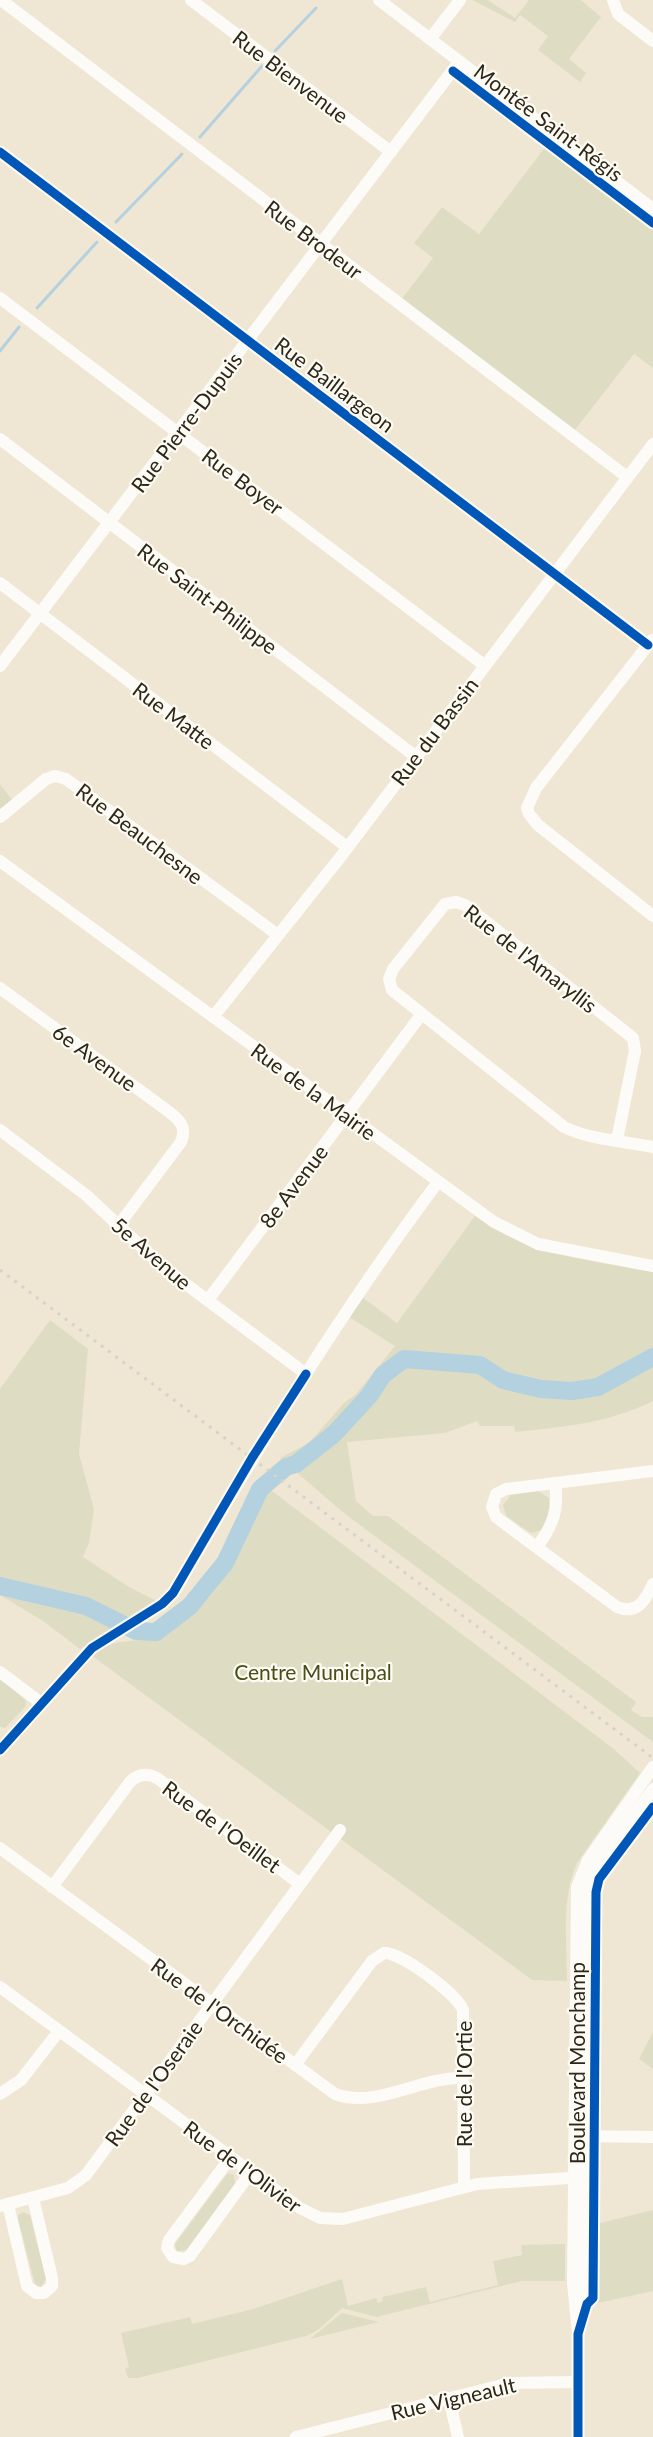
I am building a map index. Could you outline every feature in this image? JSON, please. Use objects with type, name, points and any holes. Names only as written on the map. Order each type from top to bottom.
[{"type":"street","name":"Rue Brodeur","points":[[1,0],[627,477]]},
{"type":"street","name":"Rue Bienvenue","points":[[192,0],[391,152]]},
{"type":"street","name":"Montée Saint-Régis","points":[[379,0],[653,209]]},
{"type":"street","points":[[430,39],[460,0]]},
{"type":"street","points":[[613,0],[618,14],[653,41]]},
{"type":"street","name":"Rue Pierre-Dupuis","points":[[0,666],[459,62]]},
{"type":"street","name":"Rue Baillargeon","points":[[0,152],[555,574],[651,642]]},
{"type":"street","name":"Rue Boyer","points":[[0,298],[484,665]]},
{"type":"street","name":"Rue Saint-Philippe","points":[[0,439],[415,756]]},
{"type":"street","name":"Rue du Bassin","points":[[213,1017],[347,847],[653,444]]},
{"type":"street","name":"Rue Matte","points":[[0,584],[347,847]]},
{"type":"street","points":[[651,642],[531,795],[527,808],[538,825],[653,916]]},
{"type":"street","name":"Rue Beauchesne","points":[[0,817],[46,779],[55,776],[66,778],[278,935]]},
{"type":"street","name":"Rue de la Mairie","points":[[0,861],[494,1222],[530,1241],[653,1266]]},
{"type":"street","name":"Rue de l'Amaryllis","points":[[618,1140],[635,1052],[633,1038],[461,903],[448,902],[441,907],[390,974],[392,990],[564,1127],[579,1133],[653,1147]]},
{"type":"street","name":"6e Avenue","points":[[0,988],[168,1111],[178,1120],[184,1131],[181,1142],[118,1226]]},
{"type":"street","name":"8e Avenue","points":[[207,1300],[421,1015]]},
{"type":"street","name":"5e Avenue","points":[[0,1130],[77,1187],[163,1267],[306,1374]]},
{"type":"street","points":[[178,1585],[252,1458],[371,1272],[438,1182]]},
{"type":"street","points":[[653,1471],[500,1491],[492,1503],[496,1517],[620,1608],[629,1610],[639,1606],[653,1584]]},
{"type":"street","points":[[537,1547],[555,1519],[557,1505],[555,1483]]},
{"type":"street","points":[[1,1746],[86,1654]]},
{"type":"street","points":[[0,1672],[41,1703]]},
{"type":"street","name":"Boulevard Monchamp","points":[[578,2437],[578,2334],[582,2308],[577,1887],[588,1860],[653,1767]]},
{"type":"street","name":"Rue de l'Oeillet","points":[[52,1887],[130,1782],[138,1776],[148,1775],[157,1778],[300,1884]]},
{"type":"street","name":"Boulevard Monchamp","points":[[580,2136],[586,1893],[596,1866],[653,1789]]},
{"type":"street","name":"Rue de l'Oseraie","points":[[4,2205],[68,2188],[81,2180],[340,1830]]},
{"type":"street","name":"Rue de l'Orchidée","points":[[0,1848],[329,2091],[349,2098],[362,2099],[442,2079],[462,2078]]},
{"type":"street","name":"Rue de l'Ortie","points":[[295,2065],[372,1961],[380,1954],[389,1953],[398,1956],[455,1997],[464,2015],[462,2078],[464,2187]]},
{"type":"street","name":"Rue de l'Olivier","points":[[0,1987],[306,2212],[328,2219],[343,2218],[489,2182],[580,2177]]},
{"type":"street","points":[[0,2094],[21,2080],[59,2031]]},
{"type":"street","points":[[580,2136],[653,2137]]},
{"type":"street","points":[[230,2157],[169,2240],[167,2248],[173,2257],[184,2259],[189,2256],[251,2172]]},
{"type":"street","points":[[4,2205],[27,2286],[36,2293],[44,2293],[51,2288],[53,2280],[33,2198]]},
{"type":"street","name":"Rue Vigneault","points":[[296,2437],[342,2431],[449,2398],[520,2381],[577,2382]]},
{"type":"street","points":[[449,2398],[458,2437]]},
{"type":"green space","points":[[472,0],[488,0],[515,18],[529,0],[581,0],[601,17],[569,59],[586,73],[580,82],[538,50],[548,36],[520,15],[515,22]]},
{"type":"green space","points":[[546,146],[653,226],[653,368],[634,354],[574,431],[401,300],[433,258],[414,243],[442,207],[479,234]]},
{"type":"green space","points":[[0,784],[12,800],[0,810]]},
{"type":"green space","points":[[475,1216],[518,1240],[539,1248],[582,1259],[653,1272],[653,1401],[603,1419],[568,1426],[515,1432],[514,1426],[480,1426],[477,1421],[445,1433],[347,1442],[356,1501],[373,1516],[388,1516],[636,1702],[631,1710],[642,1717],[653,1717],[653,1742],[345,1514],[280,1458],[309,1443],[344,1403],[356,1394],[395,1346],[349,1317],[362,1297],[397,1323]]},
{"type":"green space","points":[[50,1320],[88,1349],[79,1454],[94,1509],[89,1543],[83,1557],[130,1587],[160,1602],[80,1649],[43,1621],[0,1595],[0,1389]]},
{"type":"green space","name":"Centre Municipal","points":[[268,1488],[614,1749],[640,1773],[577,1863],[572,1877],[566,1921],[567,1981],[532,1980],[91,1655],[107,1645],[160,1634],[185,1619],[204,1603],[228,1570],[255,1510]]},
{"type":"green space","points":[[538,1491],[549,1498],[550,1513],[542,1530],[531,1533],[506,1516],[503,1505],[511,1495]]},
{"type":"green space","points":[[0,1678],[26,1701],[25,1707],[5,1728],[0,1727]]},
{"type":"green space","points":[[653,2032],[653,2069],[639,2059]]},
{"type":"green space","points":[[228,2173],[234,2175],[235,2183],[186,2250],[177,2251],[175,2244]]},
{"type":"green space","points":[[653,2210],[653,2291],[593,2304],[596,2224]]},
{"type":"green space","points":[[23,2212],[30,2215],[46,2279],[41,2287],[35,2284],[18,2219],[18,2215]]},
{"type":"green space","points":[[565,2244],[565,2281],[522,2281],[377,2317],[342,2308],[318,2330],[306,2336],[138,2378],[128,2378],[125,2369],[129,2367],[121,2333],[190,2317],[192,2324],[253,2309],[342,2279],[348,2306],[376,2298],[378,2303],[383,2301],[382,2297],[426,2287],[430,2302],[498,2285],[493,2261],[522,2255],[521,2245]]},
{"type":"green space","points":[[342,2313],[379,2322],[310,2339]]},
{"type":"waterway","points":[[275,51],[316,8]]},
{"type":"waterway","points":[[200,137],[262,66]]},
{"type":"waterway","points":[[116,222],[182,154]]},
{"type":"waterway","points":[[37,308],[97,242]]},
{"type":"waterway","points":[[0,351],[19,327]]},
{"type":"waterway","points":[[0,1586],[86,1606],[136,1631],[156,1632],[190,1606],[225,1563],[260,1489],[286,1467],[296,1464],[334,1434],[369,1396],[383,1375],[404,1359],[480,1365],[503,1380],[541,1389],[572,1391],[598,1387],[653,1357]]},
{"type":"railway","points":[[0,1270],[653,1758]]},
{"type":"cycle path","points":[[453,71],[653,223]]},
{"type":"cycle path","points":[[0,152],[648,645]]},
{"type":"cycle path","points":[[0,1750],[92,1648],[162,1604],[173,1593],[252,1458],[306,1374]]},
{"type":"cycle path","points":[[578,2437],[578,2334],[587,2304],[593,2298],[596,1892],[599,1879],[653,1807]]}]
